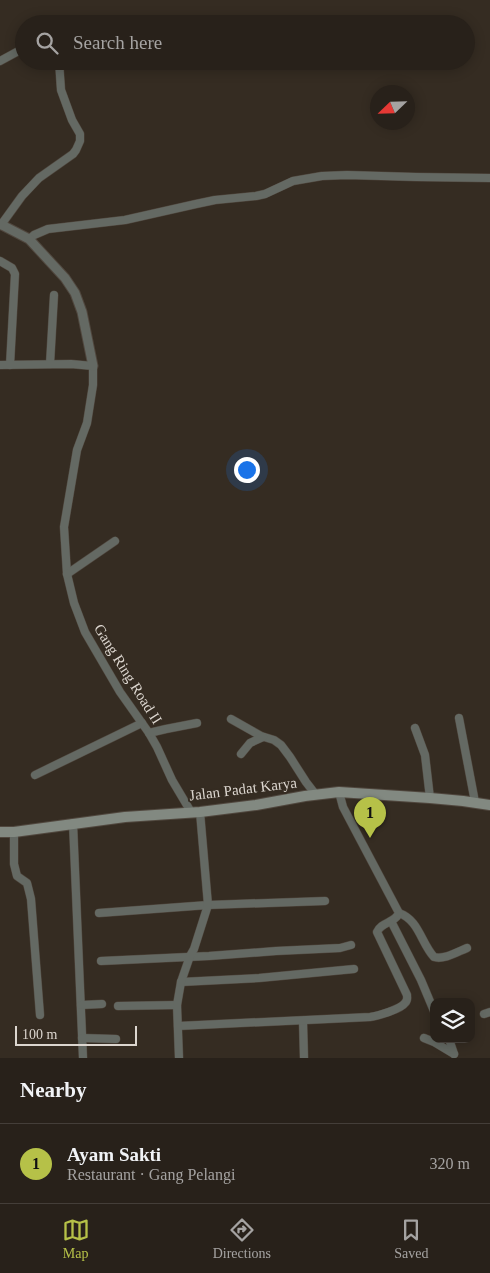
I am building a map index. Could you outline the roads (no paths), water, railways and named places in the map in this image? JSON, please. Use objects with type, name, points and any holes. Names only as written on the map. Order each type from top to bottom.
[{"type":"main road","name":"Jalan Padat Karya","points":[[0,832],[14,832],[125,817],[256,805],[339,792],[430,798],[490,805]]},
{"type":"street","points":[[0,61],[15,53]]},
{"type":"street","points":[[0,365],[50,364],[93,366],[86,326],[75,293],[66,278],[29,239],[1,224],[22,196],[39,178],[73,154],[80,141],[80,134],[61,90],[59,70]]},
{"type":"street","points":[[29,239],[48,230],[125,220],[196,204],[266,194],[293,181],[322,176],[490,178]]},
{"type":"street","points":[[0,261],[12,268],[15,274],[10,365]]},
{"type":"street","points":[[50,364],[54,295]]},
{"type":"street","name":"Gang Ring Road II","points":[[93,366],[90,404],[77,450],[64,527],[67,574],[74,603],[85,632],[120,692],[149,733],[172,780],[196,812]]},
{"type":"street","points":[[67,574],[115,541]]},
{"type":"street","points":[[459,718],[474,802]]},
{"type":"street","points":[[231,719],[281,745],[316,795]]},
{"type":"street","points":[[149,733],[197,723]]},
{"type":"street","points":[[35,775],[142,724]]},
{"type":"street","points":[[415,728],[425,755],[430,798]]},
{"type":"street","points":[[241,754],[250,743],[263,737]]},
{"type":"street","points":[[339,792],[343,806],[399,913],[411,920],[431,954],[437,958],[442,958],[467,948]]},
{"type":"street","points":[[179,1058],[177,1005],[180,982],[194,949],[208,905],[196,812]]},
{"type":"street","points":[[73,823],[83,1058]]},
{"type":"street","points":[[14,832],[14,864],[17,876],[27,883],[31,899],[40,1015]]},
{"type":"street","points":[[99,913],[208,905],[325,900]]},
{"type":"street","points":[[178,1026],[370,1017],[388,1012],[406,1003],[406,995],[377,932],[379,928],[397,918],[399,913]]},
{"type":"street","points":[[391,921],[430,1001]]},
{"type":"street","points":[[101,961],[340,948],[351,945]]},
{"type":"street","points":[[180,982],[259,978],[354,969]]},
{"type":"street","points":[[81,1005],[102,1004]]},
{"type":"street","points":[[118,1006],[177,1005]]},
{"type":"street","points":[[303,1021],[304,1058]]},
{"type":"street","points":[[82,1038],[116,1040]]},
{"type":"street","points":[[424,1038],[434,1042],[455,1056]]},
{"type":"street","points":[[450,1043],[455,1056]]},
{"type":"place","name":"Ayam Sakti","points":[[370,838]]}]
